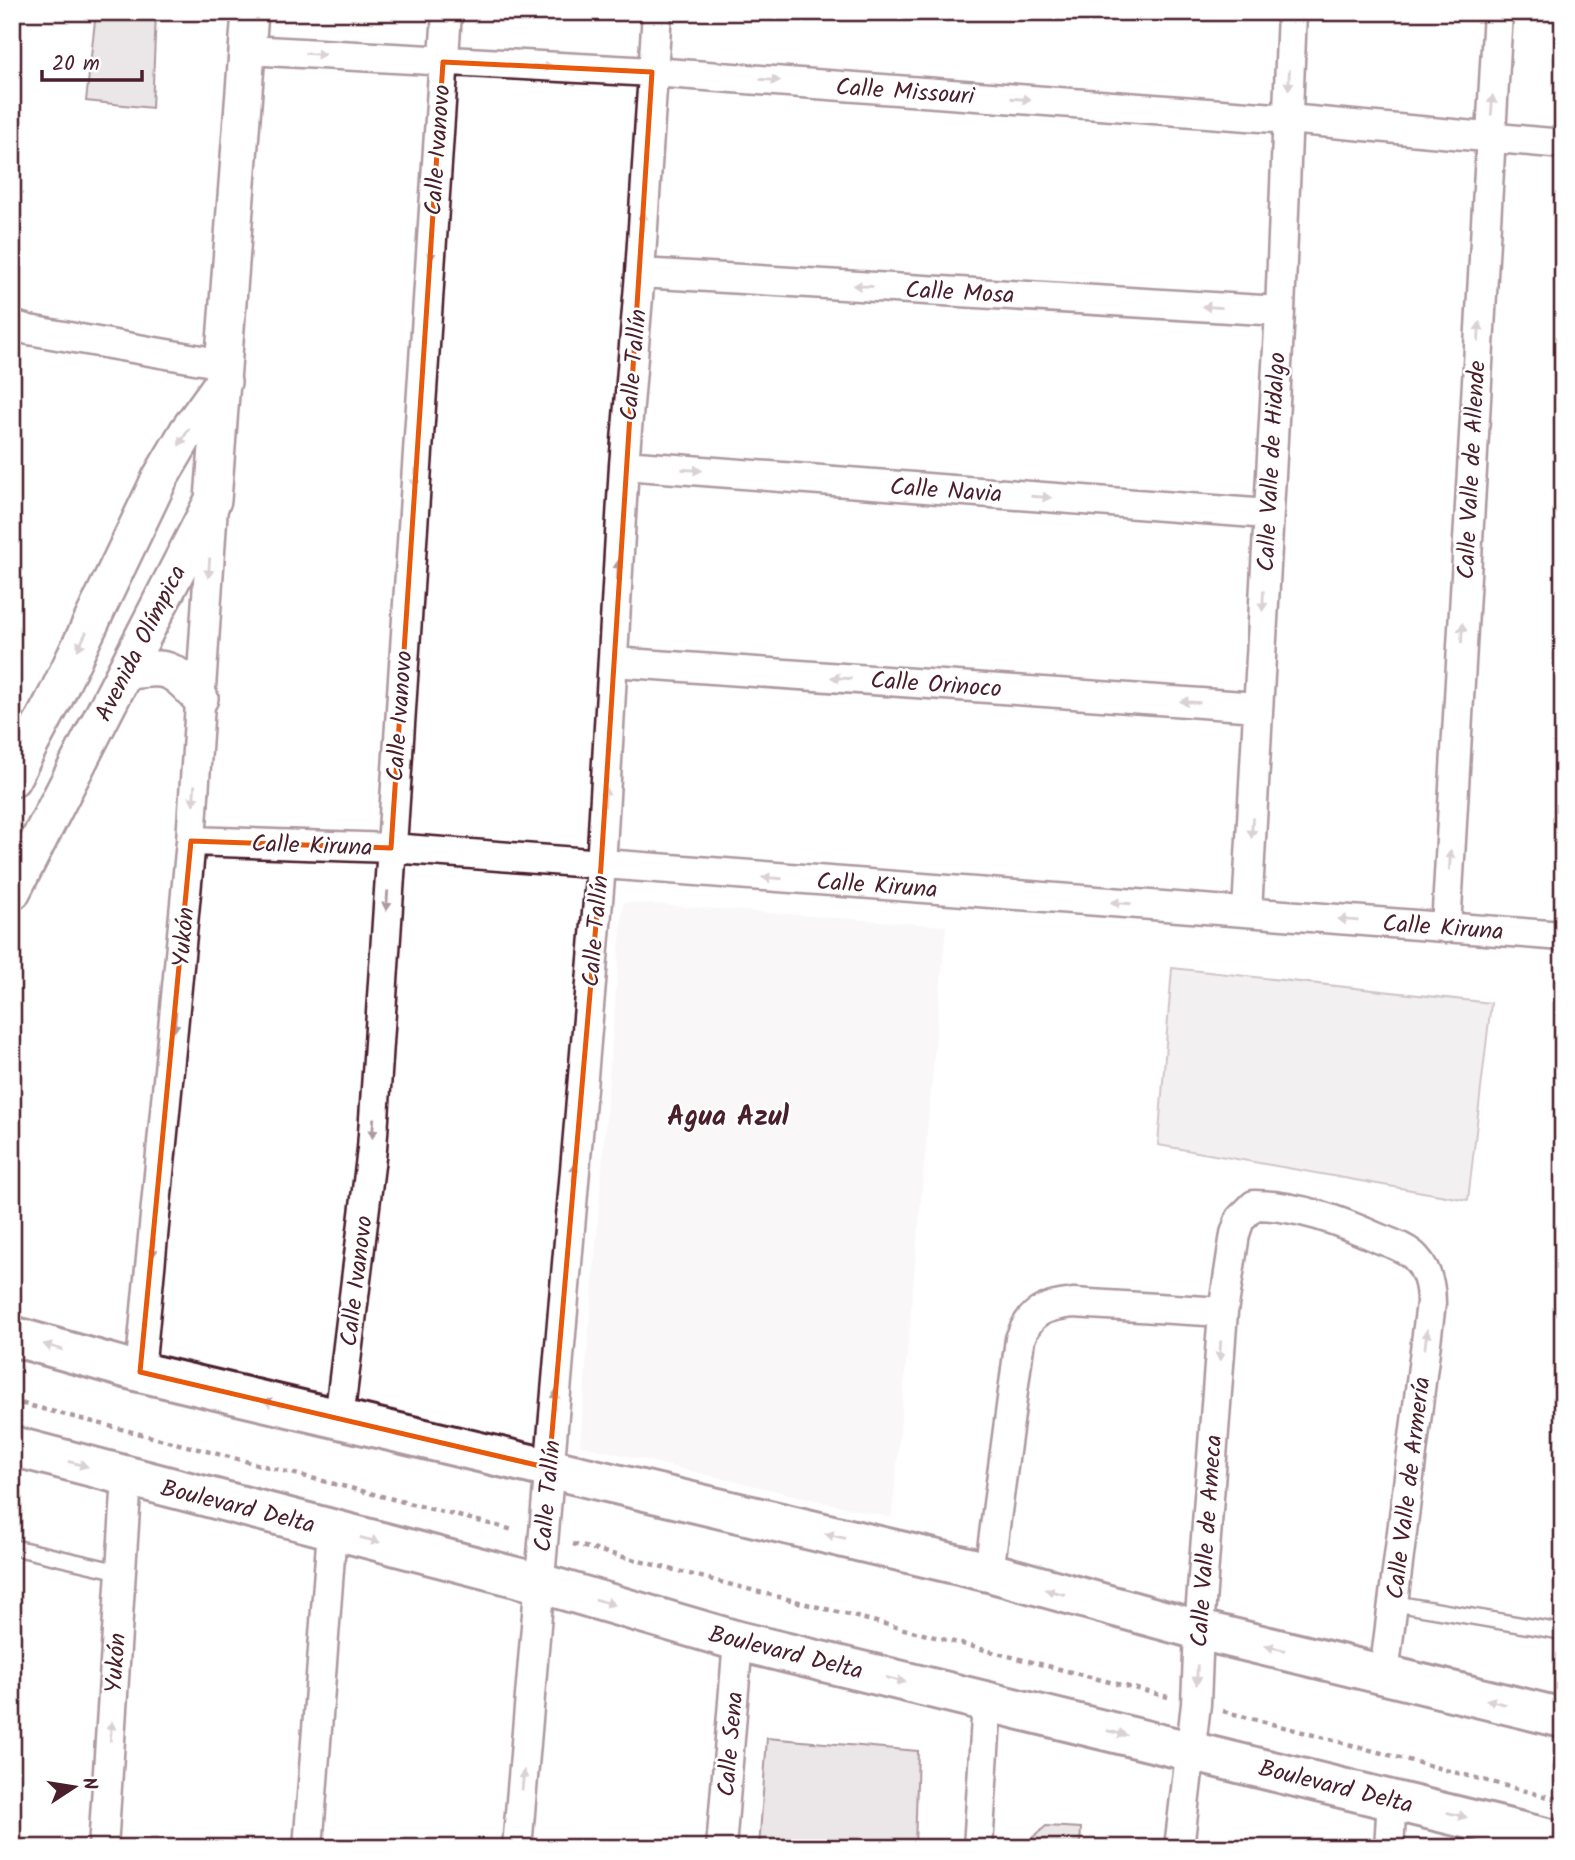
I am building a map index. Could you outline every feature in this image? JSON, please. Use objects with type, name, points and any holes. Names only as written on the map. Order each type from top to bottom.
[{"type":"main road","points":[[12,1336],[140,1372],[989,1572],[1199,1630],[1563,1718]]},
{"type":"main road","name":"Boulevard Delta","points":[[12,1446],[539,1583],[738,1641],[1563,1842]]},
{"type":"street","name":"Avenida Olímpica","points":[[12,892],[213,500],[250,12]]},
{"type":"street","name":"Calle Ivanovo","points":[[340,1419],[372,1149],[447,12]]},
{"type":"street","name":"Calle Tallín","points":[[517,1848],[601,866],[624,465],[657,12]]},
{"type":"street","name":"Calle Valle de Hidalgo","points":[[1247,912],[1280,311],[1292,12]]},
{"type":"street","name":"Calle Valle de Allende","points":[[1446,928],[1498,12]]},
{"type":"street","name":"Calle Missouri","points":[[247,50],[652,72],[1288,119],[1563,144]]},
{"type":"street","name":"Calle Mosa","points":[[640,273],[1280,311]]},
{"type":"street","points":[[12,325],[224,373],[160,478],[55,698],[12,779]]},
{"type":"street","name":"Calle Navia","points":[[624,465],[1268,514]]},
{"type":"street","name":"Yukón","points":[[140,1372],[191,841],[213,500]]},
{"type":"street","name":"Calle Orinoco","points":[[613,662],[1258,707]]},
{"type":"street","points":[[125,672],[150,667],[167,669],[184,680],[200,698]]},
{"type":"street","name":"Calle Kiruna","points":[[191,841],[391,848],[601,866],[1563,936]]},
{"type":"street","name":"Calle Valle de Armería","points":[[1235,1234],[1240,1219],[1254,1205],[1283,1208],[1338,1221],[1395,1245],[1415,1257],[1431,1287],[1384,1674]]},
{"type":"street","name":"Calle Valle de Ameca","points":[[1179,1848],[1196,1704],[1223,1312],[1235,1234]]},
{"type":"street","points":[[989,1572],[1020,1339],[1026,1324],[1037,1312],[1073,1303],[1120,1308],[1223,1312]]},
{"type":"street","name":"Yukón","points":[[103,1848],[127,1478]]},
{"type":"street","points":[[308,1848],[332,1530]]},
{"type":"street","name":"Calle Sena","points":[[721,1848],[738,1641]]},
{"type":"street","points":[[978,1848],[987,1702]]},
{"type":"street","points":[[1389,1848],[1392,1799]]},
{"type":"lane","points":[[12,1547],[121,1572]]},
{"type":"lane","points":[[1393,1603],[1563,1632]]},
{"type":"path","points":[[12,1401],[1196,1704],[1563,1801]]},
{"type":"highlighted area","points":[[443,62],[652,72],[601,866],[549,1468],[140,1372],[191,841],[391,848]]},
{"type":"shaded area","points":[[623,902],[946,926],[892,1518],[580,1445]]},
{"type":"shaded area","points":[[1172,968],[1491,1003],[1468,1200],[1158,1145]]},
{"type":"building","points":[[96,12],[156,12],[152,108],[86,101]]},
{"type":"building","points":[[767,1738],[918,1751],[915,1848],[759,1848]]},
{"type":"building","points":[[1046,1826],[1081,1828],[1080,1848],[1023,1848]]},
{"type":"district","name":"Agua Azul","points":[[728,1115]]}]
